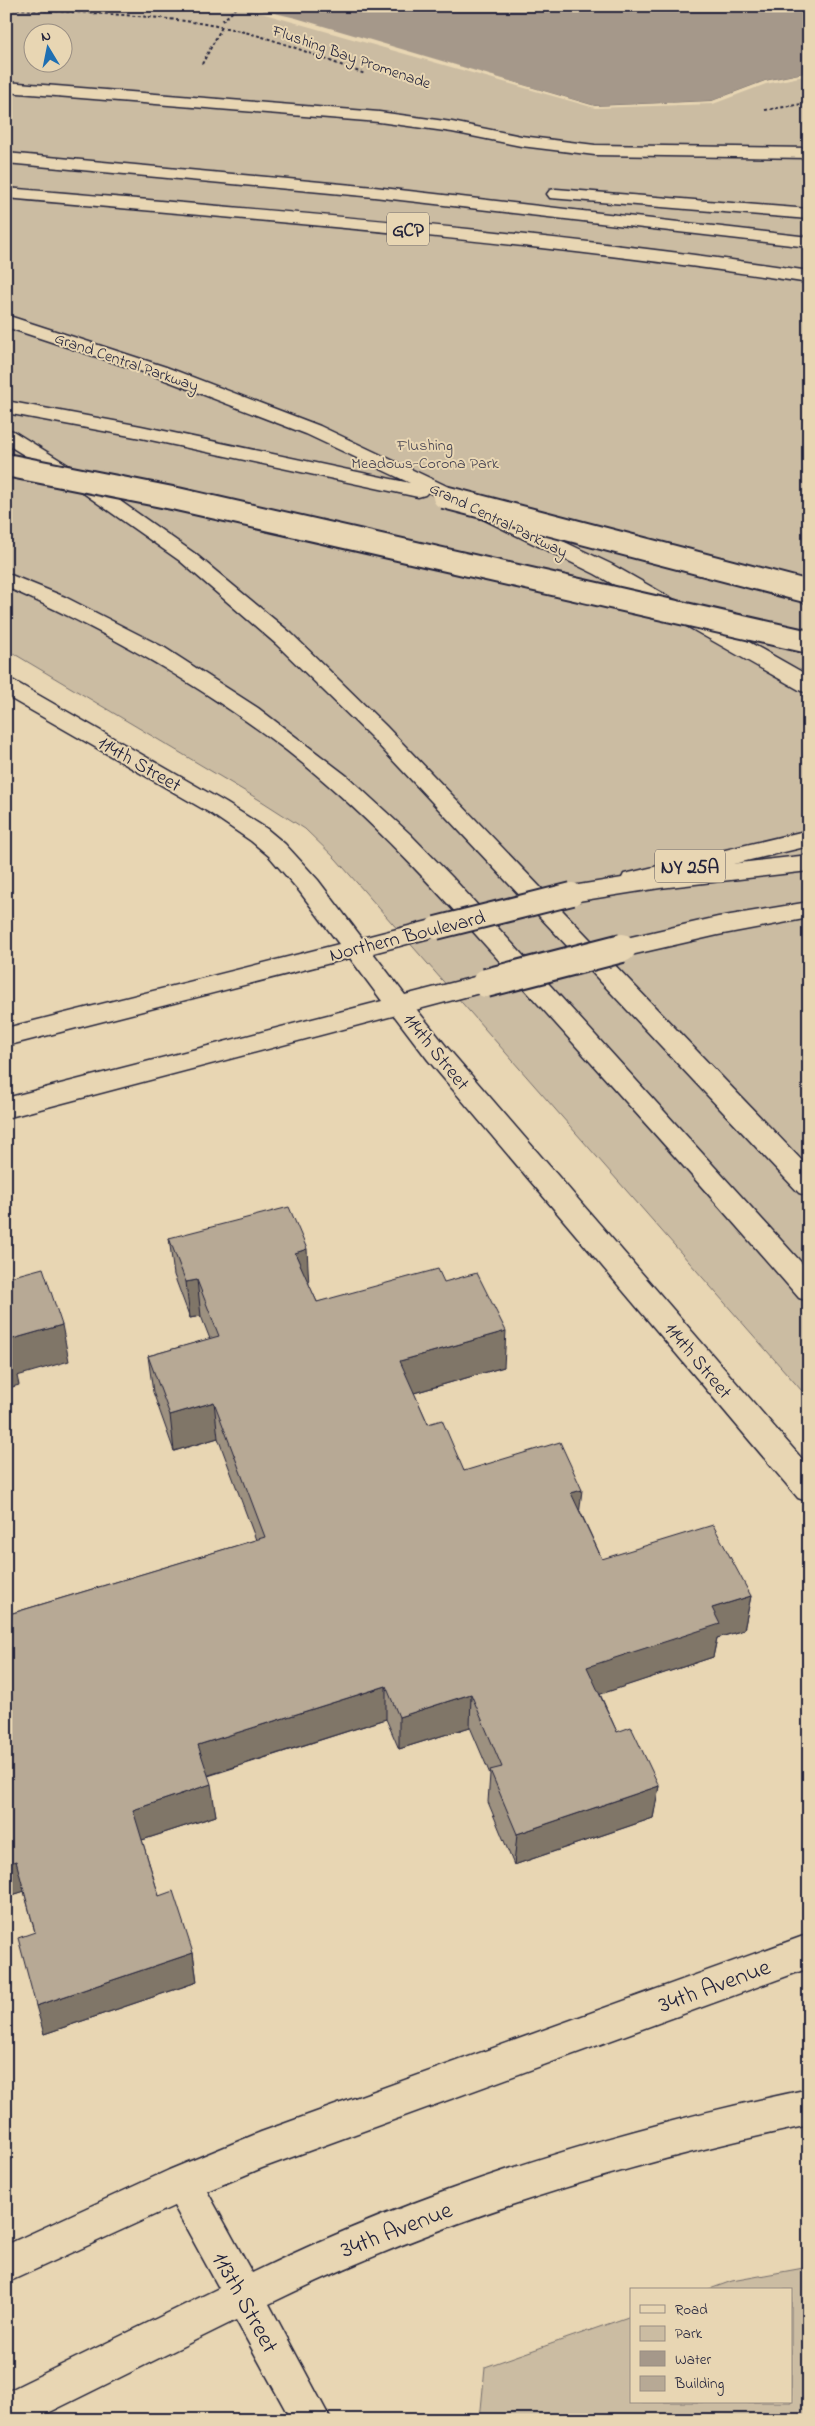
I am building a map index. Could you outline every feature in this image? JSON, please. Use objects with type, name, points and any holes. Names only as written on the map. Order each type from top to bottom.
[{"type":"main road","points":[[6,87],[379,117],[596,150],[809,153]]},
{"type":"main road","name":"GCP","points":[[6,158],[384,193],[809,242]]},
{"type":"main road","points":[[91,165],[534,193],[809,214]]},
{"type":"main road","name":"GCP","points":[[6,193],[505,238],[656,254],[809,277]]},
{"type":"main road","name":"Grand Central Parkway","points":[[6,321],[168,374],[313,430],[444,491],[603,570],[809,686]]},
{"type":"main road","points":[[6,406],[141,432],[809,574]]},
{"type":"main road","points":[[6,435],[69,474],[187,557],[284,638],[385,738],[809,1186]]},
{"type":"main road","points":[[6,465],[177,499],[809,642]]},
{"type":"main road","points":[[444,497],[809,592]]},
{"type":"main road","points":[[6,579],[99,622],[187,671],[259,718],[323,769],[409,847],[678,1140],[809,1290]]},
{"type":"main road","name":"114th Street","points":[[6,686],[218,808],[259,835],[294,867],[437,1053],[809,1489]]},
{"type":"main road","name":"Northern Boulevard","points":[[6,1037],[572,894],[809,838]]},
{"type":"main road","points":[[572,894],[660,880],[809,863]]},
{"type":"main road","points":[[6,1108],[622,948],[718,926],[809,910]]},
{"type":"main road","points":[[678,1140],[809,1268]]},
{"type":"main road","name":"34th Avenue","points":[[6,2264],[182,2183],[261,2150],[809,1951]]},
{"type":"main road","name":"34th Avenue","points":[[6,2413],[316,2261],[425,2216],[566,2168],[719,2126],[809,2107]]},
{"type":"main road","name":"113th Street","points":[[182,2183],[312,2420]]},
{"type":"path","points":[[222,22],[239,6]]},
{"type":"path","name":"Flushing Bay Promenade","points":[[6,8],[146,18],[222,27],[277,41],[372,77]]},
{"type":"path","points":[[760,111],[809,103]]},
{"type":"green space","name":"Flushing Meadows-Corona Park","points":[[6,6],[423,6],[809,17],[809,1399],[336,859],[305,829],[6,649]]},
{"type":"green space","points":[[809,2267],[809,2420],[480,2420],[485,2367],[630,2316],[630,2404],[792,2404],[792,2288],[713,2288],[732,2281]]},
{"type":"water","points":[[248,6],[809,6],[809,72],[765,81],[712,101],[595,106]]},
{"type":"pier","points":[[245,6],[296,18],[595,106],[712,101],[765,81],[809,72],[809,75],[766,84],[713,104],[595,108],[247,9]]},
{"type":"building","points":[[289,1207],[307,1249],[295,1253],[317,1302],[438,1269],[444,1282],[477,1273],[506,1331],[400,1361],[428,1424],[442,1420],[464,1471],[560,1442],[582,1490],[571,1493],[602,1559],[713,1525],[751,1596],[712,1608],[720,1624],[587,1667],[617,1732],[631,1727],[659,1786],[517,1834],[490,1770],[502,1767],[471,1694],[399,1717],[386,1686],[198,1745],[211,1784],[133,1810],[159,1896],[173,1891],[193,1953],[36,2006],[18,1938],[35,1932],[16,1861],[6,1864],[6,1615],[265,1537],[214,1402],[170,1415],[148,1356],[219,1336],[197,1280],[186,1282],[169,1238]]},
{"type":"building","points":[[43,1268],[62,1325],[9,1340],[12,1349],[6,1351],[6,1278]]}]
